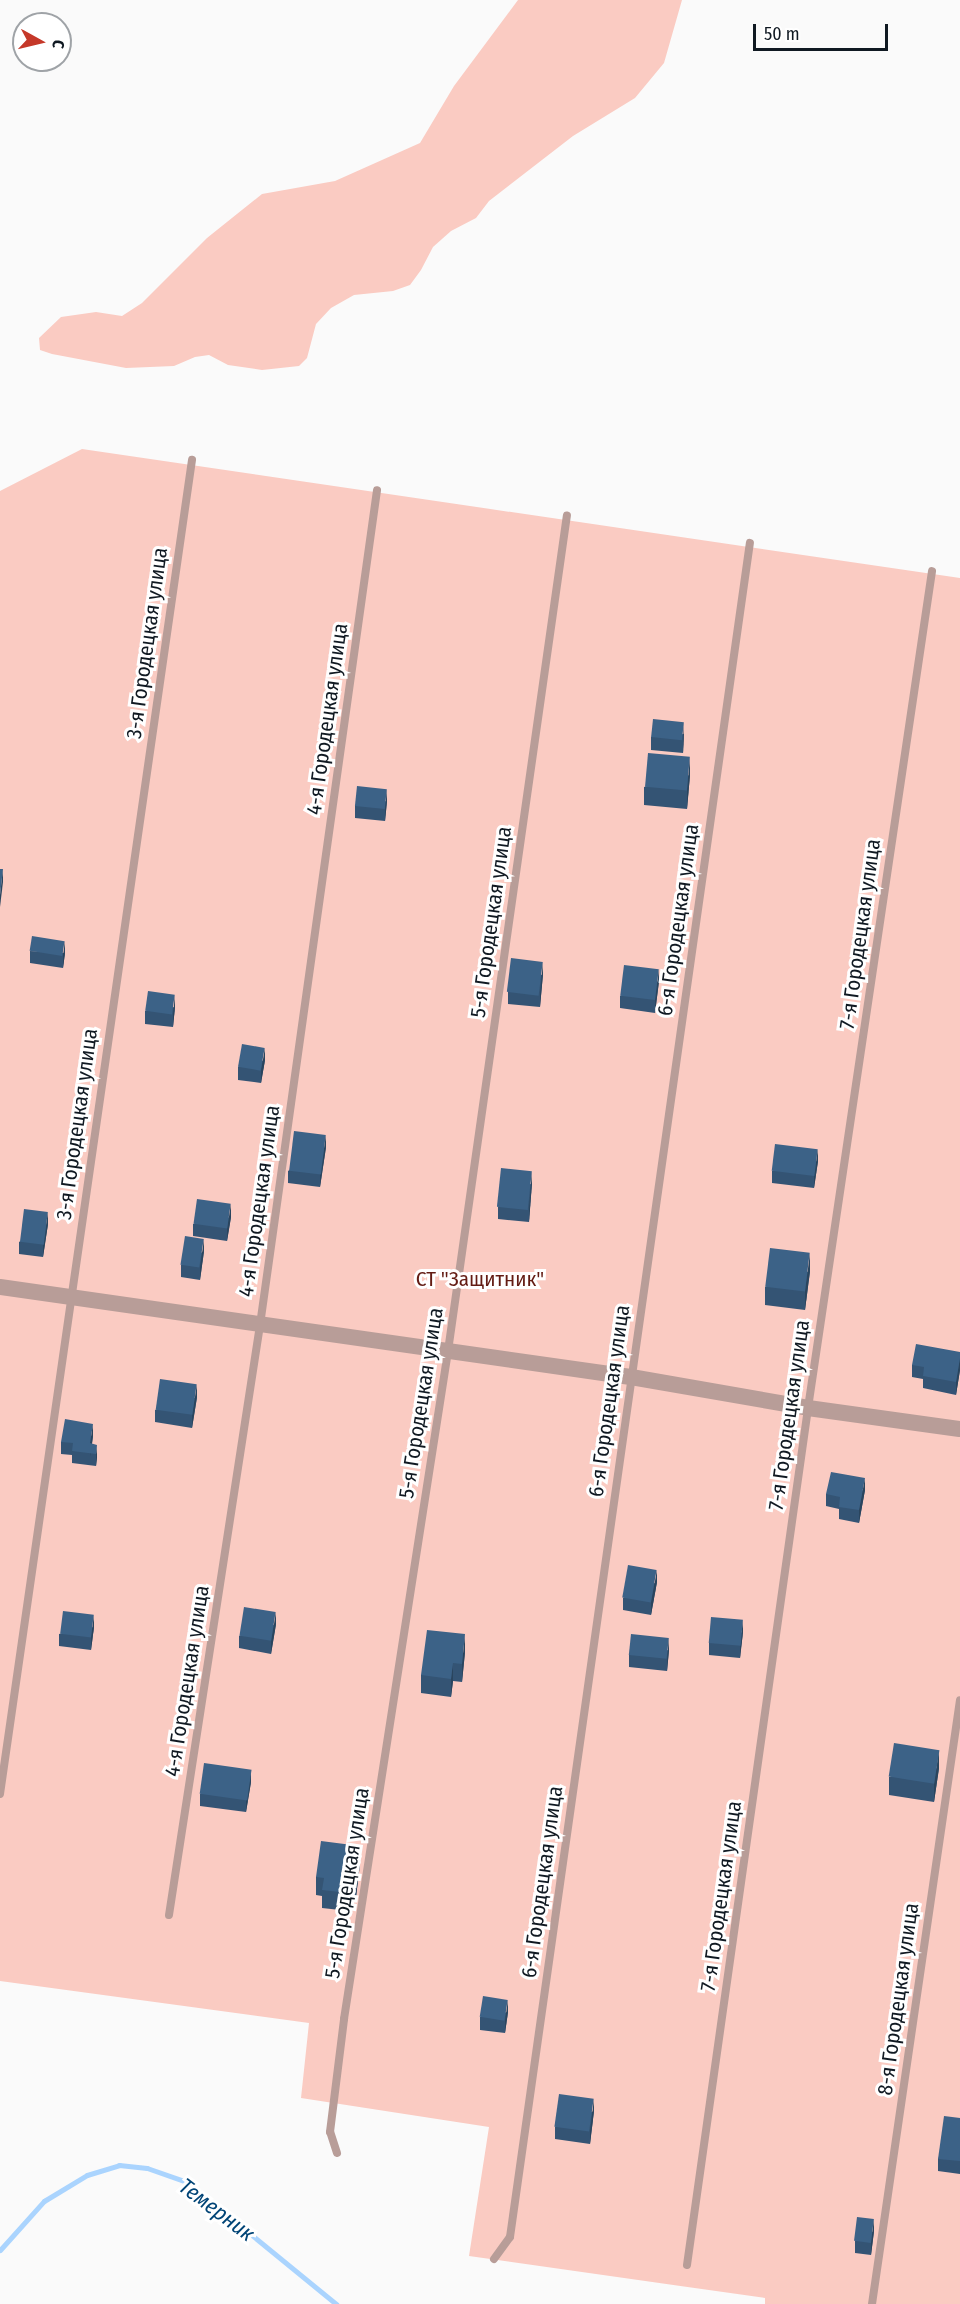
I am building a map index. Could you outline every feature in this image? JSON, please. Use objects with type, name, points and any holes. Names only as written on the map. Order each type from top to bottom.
[{"type":"street","points":[[0,1287],[631,1377],[808,1408],[960,1429]]},
{"type":"lane","name":"3-я Городецкая улица","points":[[0,1794],[192,460]]},
{"type":"lane","name":"4-я Городецкая улица","points":[[169,1915],[260,1325],[377,490]]},
{"type":"lane","name":"5-я Городецкая улица","points":[[337,2153],[330,2132],[344,2019],[448,1351],[567,514]]},
{"type":"lane","name":"6-я Городецкая улица","points":[[494,2259],[510,2237],[750,543]]},
{"type":"lane","name":"7-я Городецкая улица","points":[[687,2265],[808,1408],[932,571]]},
{"type":"lane","name":"8-я Городецкая улица","points":[[872,2304],[960,1700]]},
{"type":"green space","points":[[518,0],[682,0],[664,63],[635,98],[573,136],[489,201],[476,218],[451,231],[433,247],[410,285],[393,291],[354,295],[331,308],[316,324],[307,358],[299,366],[262,370],[228,365],[209,355],[195,357],[174,366],[126,368],[40,350],[39,338],[61,317],[96,312],[122,316],[142,303],[207,238],[262,194],[335,181],[420,143],[454,86]]},
{"type":"green space","name":"СТ \"Защитник\"","points":[[82,449],[960,578],[960,2304],[765,2304],[765,2298],[469,2256],[489,2127],[301,2098],[309,2023],[0,1981],[0,491]]},
{"type":"building","points":[[653,719],[684,722],[682,740],[651,737]]},
{"type":"building","points":[[648,753],[690,757],[687,791],[645,787]]},
{"type":"building","points":[[357,786],[387,789],[385,809],[355,806]]},
{"type":"building","points":[[0,869],[3,869],[0,895]]},
{"type":"building","points":[[32,936],[65,941],[62,956],[30,951]]},
{"type":"building","points":[[511,958],[543,962],[539,996],[507,992]]},
{"type":"building","points":[[624,965],[659,969],[655,1000],[620,996]]},
{"type":"building","points":[[148,991],[175,995],[172,1015],[145,1011]]},
{"type":"building","points":[[242,1044],[265,1048],[261,1071],[238,1067]]},
{"type":"building","points":[[294,1131],[326,1135],[321,1175],[289,1171]]},
{"type":"building","points":[[775,1144],[818,1149],[814,1176],[772,1171]]},
{"type":"building","points":[[501,1168],[532,1171],[528,1210],[497,1207]]},
{"type":"building","points":[[197,1199],[231,1204],[227,1228],[194,1224]]},
{"type":"building","points":[[24,1209],[48,1212],[44,1245],[20,1242]]},
{"type":"building","points":[[185,1236],[204,1239],[199,1268],[180,1265]]},
{"type":"building","points":[[770,1248],[810,1253],[805,1292],[765,1287]]},
{"type":"building","points":[[916,1344],[960,1352],[956,1382],[923,1376],[924,1367],[912,1365]]},
{"type":"building","points":[[160,1379],[197,1384],[192,1415],[156,1410]]},
{"type":"building","points":[[65,1419],[93,1424],[90,1443],[97,1445],[96,1454],[72,1451],[73,1443],[61,1442]]},
{"type":"building","points":[[831,1472],[865,1478],[859,1510],[839,1507],[840,1497],[826,1494]]},
{"type":"building","points":[[628,1565],[657,1570],[651,1603],[622,1597]]},
{"type":"building","points":[[244,1607],[276,1612],[271,1641],[239,1636]]},
{"type":"building","points":[[63,1611],[94,1615],[91,1638],[60,1634]]},
{"type":"building","points":[[711,1617],[743,1620],[741,1646],[709,1643]]},
{"type":"building","points":[[427,1630],[465,1634],[462,1664],[453,1663],[451,1679],[421,1675]]},
{"type":"building","points":[[631,1634],[669,1638],[667,1659],[629,1655]]},
{"type":"building","points":[[894,1743],[939,1750],[934,1784],[889,1777]]},
{"type":"building","points":[[204,1763],[252,1770],[247,1800],[200,1794]]},
{"type":"building","points":[[321,1841],[360,1846],[356,1879],[351,1877],[349,1893],[322,1890],[324,1878],[316,1877]]},
{"type":"building","points":[[483,1996],[508,2000],[504,2021],[480,2017]]},
{"type":"building","points":[[559,2094],[594,2099],[589,2132],[554,2127]]},
{"type":"building","points":[[944,2116],[960,2118],[960,2161],[938,2159]]},
{"type":"building","points":[[857,2217],[874,2219],[871,2243],[854,2241]]},
{"type":"waterway","name":"Темерник","points":[[0,2250],[44,2201],[87,2175],[119,2165],[147,2168],[187,2182],[336,2304]]}]
